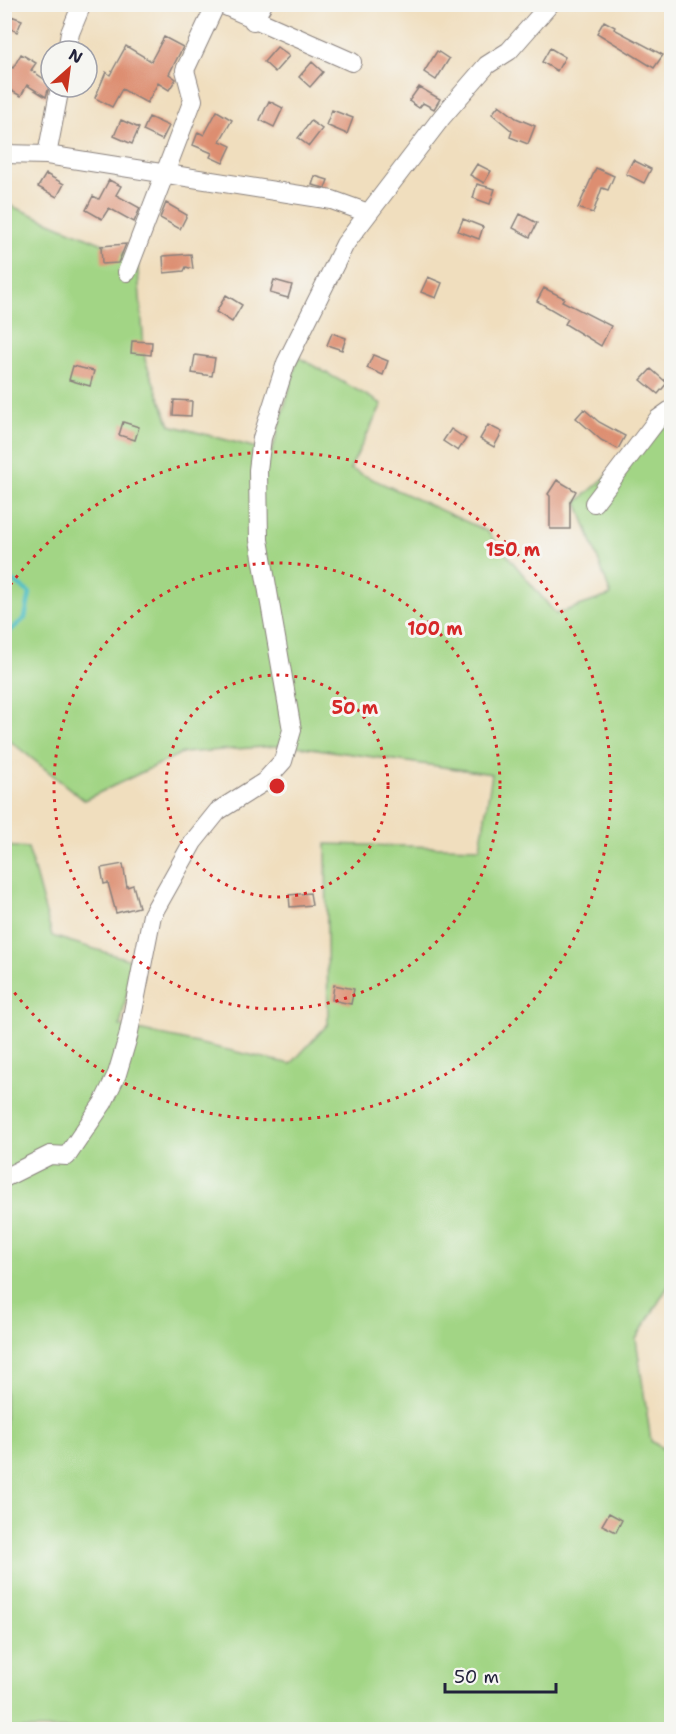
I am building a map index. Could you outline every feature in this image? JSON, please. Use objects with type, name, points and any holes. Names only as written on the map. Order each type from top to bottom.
[{"type":"street","points":[[69,39],[82,4]]},
{"type":"street","points":[[128,272],[193,100],[185,70],[216,4]]},
{"type":"street","points":[[222,4],[253,21],[352,62]]},
{"type":"street","points":[[253,21],[264,4]]},
{"type":"street","points":[[4,1178],[50,1155],[67,1156],[97,1112],[117,1074],[128,1037],[152,915],[193,842],[218,811],[264,782],[283,761],[292,730],[259,540],[258,470],[262,438],[286,363],[345,244],[442,117],[487,65],[509,51],[550,4]]},
{"type":"street","points":[[47,155],[58,99]]},
{"type":"street","points":[[4,154],[47,155],[333,200],[368,213]]},
{"type":"street","points":[[594,503],[658,419],[672,409]]},
{"type":"green space","points":[[4,203],[137,258],[145,360],[170,425],[272,452],[298,357],[382,404],[350,469],[487,531],[556,614],[611,595],[577,502],[671,420],[672,1280],[636,1339],[651,1441],[671,1454],[671,1729],[5,1729],[5,846],[28,848],[52,936],[134,961],[120,1026],[291,1064],[328,1024],[326,844],[480,848],[492,774],[289,745],[182,753],[84,800],[5,737]]},
{"type":"building","points":[[11,16],[22,20],[17,32],[7,27]]},
{"type":"building","points":[[604,21],[615,27],[614,29],[663,55],[654,68],[597,33]]},
{"type":"building","points":[[164,37],[183,47],[169,74],[176,79],[169,90],[158,83],[147,103],[122,89],[112,107],[97,99],[99,99],[99,89],[106,72],[110,75],[126,46],[151,61]]},
{"type":"building","points":[[277,47],[289,56],[275,72],[264,62]]},
{"type":"building","points":[[550,48],[565,57],[557,71],[542,62]]},
{"type":"building","points":[[437,51],[449,59],[436,80],[424,72]]},
{"type":"building","points":[[21,54],[36,63],[31,70],[39,75],[39,93],[27,85],[21,96],[4,87],[4,74],[9,66],[13,68]]},
{"type":"building","points":[[312,62],[323,72],[310,87],[299,77]]},
{"type":"building","points":[[419,87],[440,99],[434,109],[423,103],[419,108],[409,101]]},
{"type":"building","points":[[269,101],[283,108],[274,127],[260,120]]},
{"type":"building","points":[[499,105],[516,118],[535,126],[528,144],[510,137],[512,131],[492,114]]},
{"type":"building","points":[[332,110],[353,118],[347,134],[326,125]]},
{"type":"building","points":[[217,111],[232,120],[220,141],[231,146],[223,163],[210,157],[212,153],[193,145],[198,132],[204,135]]},
{"type":"building","points":[[149,117],[169,126],[162,140],[143,131]]},
{"type":"building","points":[[121,120],[139,128],[132,144],[114,136]]},
{"type":"building","points":[[311,121],[322,129],[309,146],[298,138]]},
{"type":"building","points":[[633,160],[651,169],[644,183],[626,174]]},
{"type":"building","points":[[477,164],[491,171],[484,183],[470,175]]},
{"type":"building","points":[[596,168],[614,176],[608,190],[602,188],[593,213],[578,208]]},
{"type":"building","points":[[46,174],[64,184],[57,197],[38,187]]},
{"type":"building","points":[[315,176],[328,180],[325,188],[312,185]]},
{"type":"building","points":[[109,180],[121,186],[116,195],[140,208],[134,222],[109,208],[102,219],[86,210],[93,196],[99,199]]},
{"type":"building","points":[[477,184],[495,189],[490,204],[473,198]]},
{"type":"building","points":[[166,203],[187,215],[180,229],[160,218]]},
{"type":"building","points":[[520,214],[537,223],[530,237],[513,228]]},
{"type":"building","points":[[463,219],[483,227],[479,239],[458,231]]},
{"type":"building","points":[[126,244],[118,263],[102,264],[101,246]]},
{"type":"building","points":[[191,254],[193,269],[186,267],[184,271],[164,273],[163,256]]},
{"type":"building","points":[[428,277],[442,283],[436,298],[421,292]]},
{"type":"building","points":[[274,280],[292,285],[288,298],[270,293]]},
{"type":"building","points":[[544,288],[564,298],[562,301],[611,326],[601,346],[565,324],[568,319],[537,301]]},
{"type":"building","points":[[226,295],[242,305],[232,322],[216,312]]},
{"type":"building","points":[[332,333],[346,338],[342,350],[327,345]]},
{"type":"building","points":[[132,341],[152,342],[151,355],[131,353]]},
{"type":"building","points":[[195,355],[215,358],[212,376],[192,373]]},
{"type":"building","points":[[373,355],[388,361],[383,375],[367,368]]},
{"type":"building","points":[[73,366],[94,371],[90,386],[69,380]]},
{"type":"building","points":[[651,369],[667,383],[658,394],[641,380]]},
{"type":"building","points":[[174,400],[192,401],[191,416],[173,415]]},
{"type":"building","points":[[584,409],[599,422],[625,436],[618,449],[601,440],[576,418]]},
{"type":"building","points":[[123,422],[139,427],[135,440],[119,435]]},
{"type":"building","points":[[488,425],[502,432],[494,447],[480,439]]},
{"type":"building","points":[[451,429],[466,439],[458,451],[443,441]]},
{"type":"building","points":[[557,480],[576,491],[570,502],[570,529],[550,529],[550,496],[548,494]]},
{"type":"building","points":[[123,864],[127,887],[133,885],[139,907],[116,913],[108,883],[104,884],[101,868]]},
{"type":"building","points":[[310,893],[312,905],[290,907],[289,895]]},
{"type":"building","points":[[334,985],[354,989],[351,1004],[332,1000]]},
{"type":"building","points":[[609,1513],[622,1520],[616,1532],[602,1525]]},
{"type":"waterway","points":[[4,575],[30,593],[25,618],[4,636]]}]
